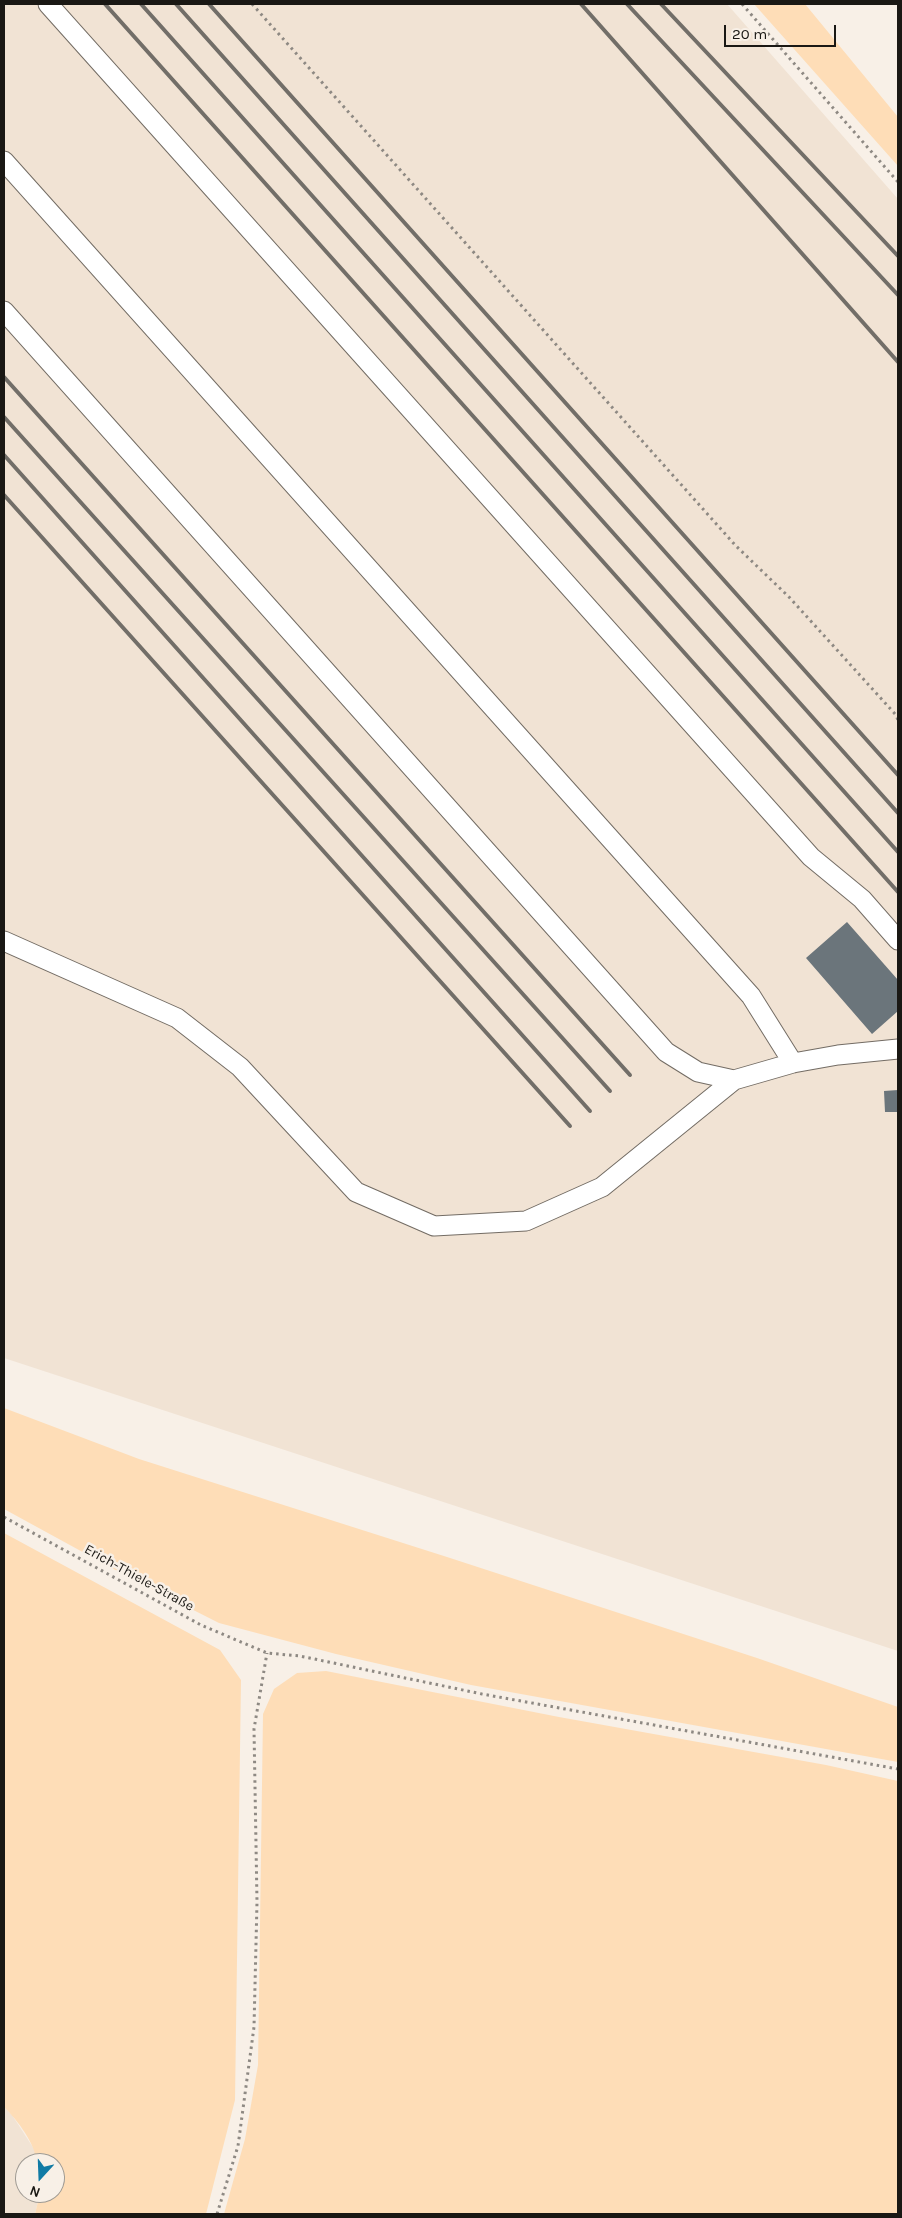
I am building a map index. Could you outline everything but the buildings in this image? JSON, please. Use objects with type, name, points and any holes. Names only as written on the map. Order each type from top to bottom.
[{"type":"lane","points":[[48,4],[811,857],[862,899],[898,940]]},
{"type":"lane","points":[[4,161],[751,996],[793,1063]]},
{"type":"lane","points":[[4,310],[666,1052],[698,1072],[734,1080]]},
{"type":"lane","points":[[4,941],[177,1018],[240,1067],[356,1192],[434,1226],[526,1221],[602,1187],[734,1080],[793,1063],[838,1055],[898,1049]]},
{"type":"path","points":[[252,4],[736,546],[789,597],[896,714],[898,720]]},
{"type":"path","points":[[742,4],[898,182]]},
{"type":"path","name":"Erich-Thiele-Straße","points":[[4,1517],[202,1625],[267,1653],[300,1656],[482,1694],[898,1770]]},
{"type":"path","points":[[217,2214],[238,2146],[254,2027],[257,1902],[254,1729],[267,1653]]},
{"type":"shaded area","points":[[4,4],[727,4],[898,199],[898,1651],[4,1358]]},
{"type":"shaded area","points":[[754,4],[805,4],[898,117],[898,166]]},
{"type":"shaded area","points":[[4,1408],[139,1459],[757,1658],[898,1707],[898,1762],[471,1685],[336,1654],[219,1623],[132,1579],[4,1509]]},
{"type":"shaded area","points":[[4,1533],[220,1650],[241,1680],[235,2100],[206,2214],[35,2214],[38,2203],[65,2203],[65,2153],[35,2153],[25,2133],[4,2107]]},
{"type":"shaded area","points":[[326,1671],[559,1717],[826,1765],[898,1781],[898,2214],[224,2214],[245,2139],[258,2065],[263,1714],[274,1689],[297,1673]]},
{"type":"shaded area","points":[[4,2107],[12,2115],[36,2152],[15,2153],[15,2203],[38,2203],[35,2214],[4,2214]]},
{"type":"railway","points":[[105,4],[898,892]]},
{"type":"railway","points":[[141,4],[898,852]]},
{"type":"railway","points":[[176,4],[898,813]]},
{"type":"railway","points":[[209,4],[898,775]]},
{"type":"railway","points":[[581,4],[898,362]]},
{"type":"railway","points":[[627,4],[898,295]]},
{"type":"railway","points":[[661,4],[898,256]]},
{"type":"railway","points":[[4,377],[630,1075]]},
{"type":"railway","points":[[4,417],[610,1091]]},
{"type":"railway","points":[[4,455],[590,1111]]},
{"type":"railway","points":[[4,495],[570,1126]]}]
